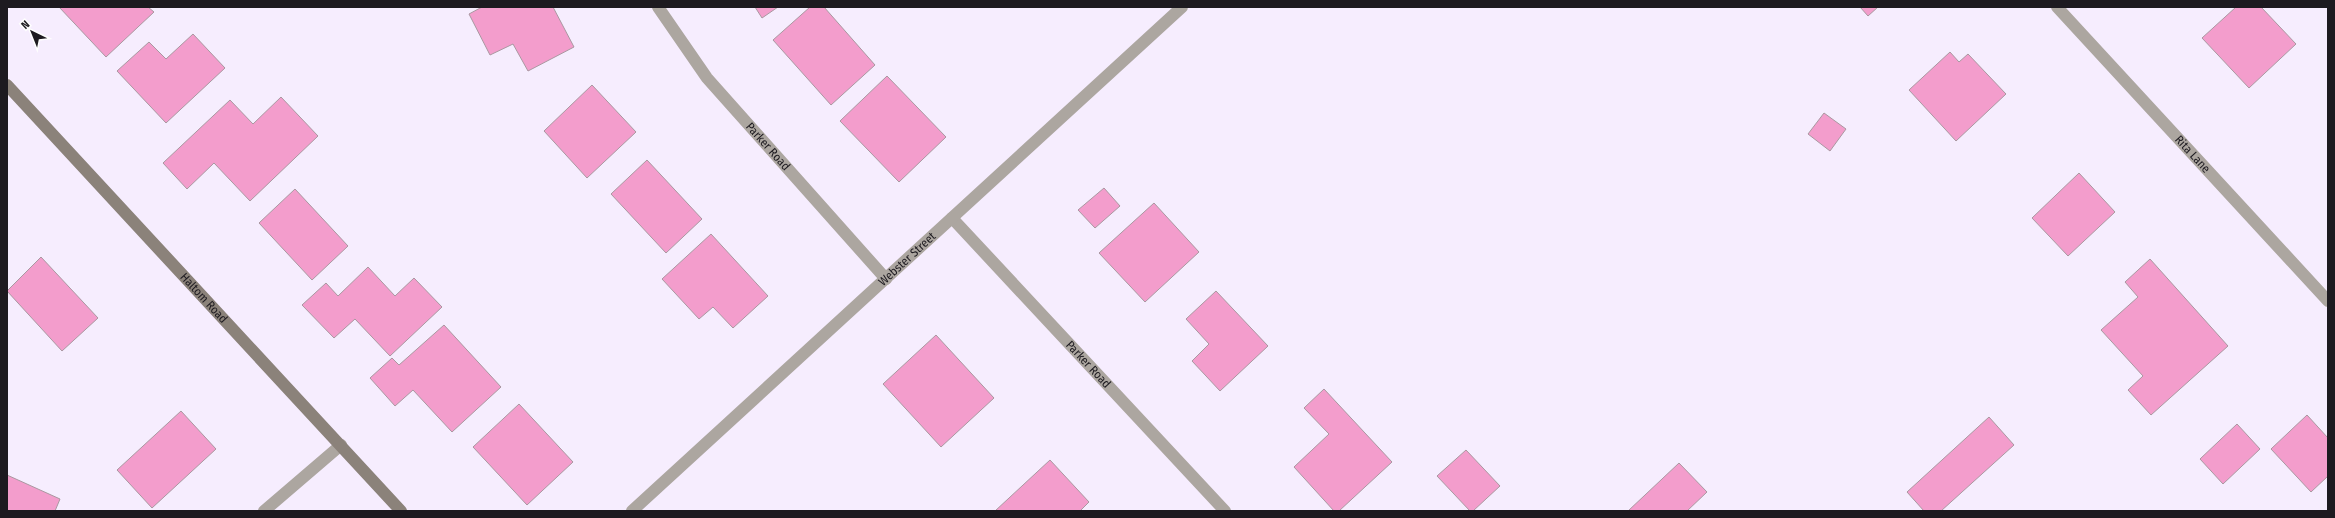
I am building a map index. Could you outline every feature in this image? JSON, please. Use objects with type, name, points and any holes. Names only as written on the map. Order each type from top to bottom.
[{"type":"main road","name":"Haltom Road","points":[[7,85],[402,511]]},
{"type":"street","name":"Parker Road","points":[[658,7],[707,78],[886,279]]},
{"type":"street","name":"Webster Street","points":[[632,511],[1182,7]]},
{"type":"street","name":"Rita Lane","points":[[2057,7],[2328,301]]},
{"type":"street","name":"Parker Road","points":[[952,218],[1225,511]]},
{"type":"street","points":[[264,511],[341,445]]},
{"type":"building","points":[[59,7],[148,7],[154,12],[106,57]]},
{"type":"building","points":[[482,7],[553,7],[574,47],[528,71],[513,44],[490,55],[469,14]]},
{"type":"building","points":[[755,7],[778,7],[762,18]]},
{"type":"building","points":[[810,7],[824,7],[875,65],[831,105],[773,40]]},
{"type":"building","points":[[1860,7],[1878,7],[1868,16]]},
{"type":"building","points":[[2236,7],[2261,7],[2296,44],[2249,88],[2202,38]]},
{"type":"building","points":[[193,34],[225,68],[166,123],[117,71],[149,42],[166,59]]},
{"type":"building","points":[[1950,52],[1959,62],[1968,54],[2006,94],[1956,141],[1909,90]]},
{"type":"building","points":[[887,76],[946,137],[899,182],[840,121]]},
{"type":"building","points":[[592,85],[636,132],[587,178],[544,131]]},
{"type":"building","points":[[281,97],[318,136],[250,201],[214,163],[187,189],[163,163],[230,100],[253,124]]},
{"type":"building","points":[[1824,113],[1846,129],[1830,151],[1808,134]]},
{"type":"building","points":[[647,160],[702,219],[666,253],[611,194]]},
{"type":"building","points":[[2079,173],[2115,212],[2068,256],[2032,218]]},
{"type":"building","points":[[1104,188],[1120,206],[1095,228],[1078,210]]},
{"type":"building","points":[[295,189],[348,246],[312,280],[259,223]]},
{"type":"building","points":[[1154,203],[1199,252],[1145,302],[1099,253]]},
{"type":"building","points":[[711,234],[768,296],[733,328],[713,307],[699,319],[662,279]]},
{"type":"building","points":[[41,257],[98,318],[62,351],[7,291]]},
{"type":"building","points":[[2150,259],[2228,346],[2151,415],[2128,390],[2143,376],[2101,330],[2138,297],[2125,282]]},
{"type":"building","points":[[368,267],[395,296],[414,278],[442,307],[390,356],[355,319],[334,338],[302,305],[326,283],[338,296]]},
{"type":"building","points":[[1216,291],[1268,346],[1220,391],[1192,361],[1209,344],[1186,319]]},
{"type":"building","points":[[444,325],[501,387],[452,432],[413,390],[395,406],[370,378],[392,358],[399,365]]},
{"type":"building","points":[[936,335],[994,398],[941,447],[883,384]]},
{"type":"building","points":[[1324,389],[1392,462],[1339,511],[1334,511],[1294,467],[1329,434],[1304,408]]},
{"type":"building","points":[[519,404],[573,462],[527,505],[473,447]]},
{"type":"building","points":[[181,411],[216,449],[152,508],[117,470]]},
{"type":"building","points":[[2307,415],[2328,438],[2328,476],[2311,492],[2271,449]]},
{"type":"building","points":[[1989,417],[2014,445],[1941,511],[1924,511],[1907,492]]},
{"type":"building","points":[[2237,424],[2260,449],[2223,484],[2200,459]]},
{"type":"building","points":[[1466,450],[1500,486],[1473,511],[1470,511],[1437,476]]},
{"type":"building","points":[[1050,460],[1089,502],[1080,511],[995,511]]},
{"type":"building","points":[[1679,463],[1707,492],[1687,511],[1628,511]]},
{"type":"building","points":[[7,475],[60,499],[55,511],[7,511]]}]
